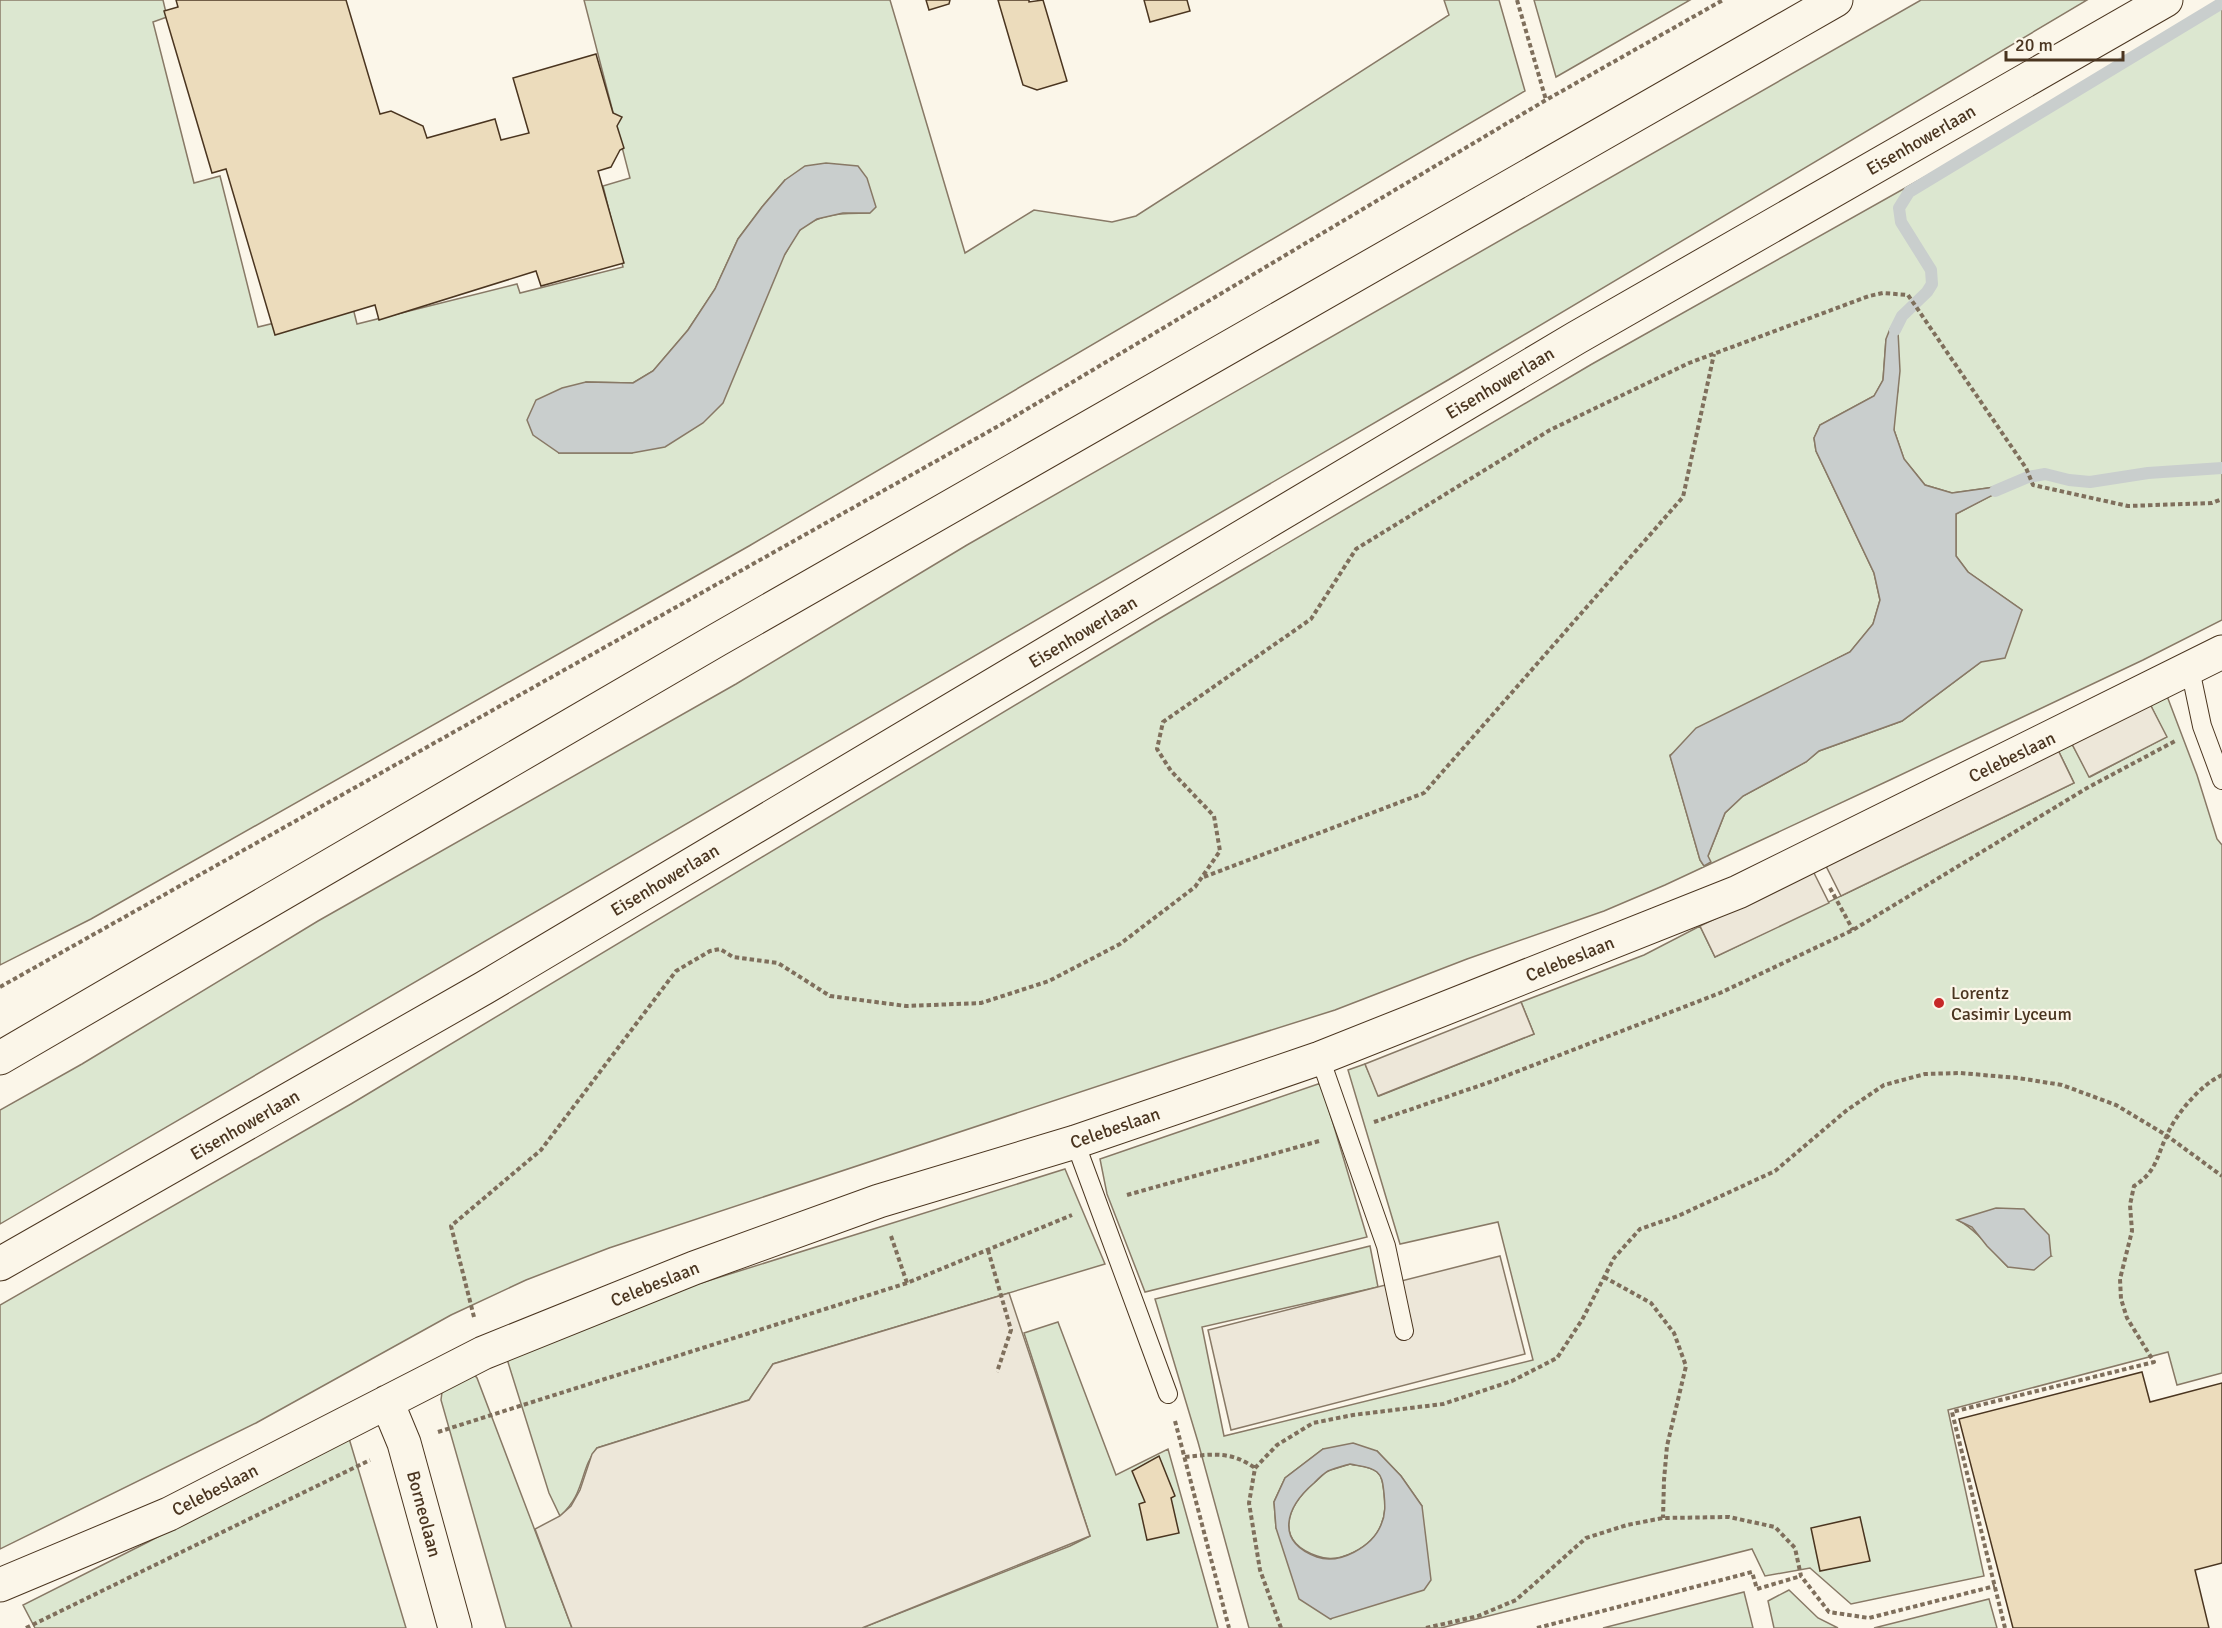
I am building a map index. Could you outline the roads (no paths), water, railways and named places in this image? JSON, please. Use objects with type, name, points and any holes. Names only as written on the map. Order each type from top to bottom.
[{"type":"main road","points":[[0,1058],[717,640],[1836,0]]},
{"type":"main road","name":"Eisenhowerlaan","points":[[0,1264],[484,988],[1576,338],[2166,0]]},
{"type":"main road","name":"Celebeslaan","points":[[0,1585],[169,1514],[483,1353],[694,1268],[879,1201],[1075,1142],[1320,1058],[1738,892],[2222,652]]},
{"type":"main road","name":"Borneolaan","points":[[387,1402],[404,1443],[455,1628]]},
{"type":"lane","points":[[2190,669],[2202,726],[2222,780]]},
{"type":"lane","points":[[1320,1058],[1386,1246],[1404,1331]]},
{"type":"lane","points":[[1075,1142],[1168,1394]]},
{"type":"waterway","points":[[1895,330],[1902,316],[1927,292],[1932,284],[1931,270],[1901,222],[1899,208],[1909,192],[2222,3]]},
{"type":"waterway","points":[[1995,491],[2028,477],[2045,474],[2090,482],[2148,473],[2222,468]]},
{"type":"place","name":"Lorentz Casimir Lyceum","points":[[1939,1003]]}]
